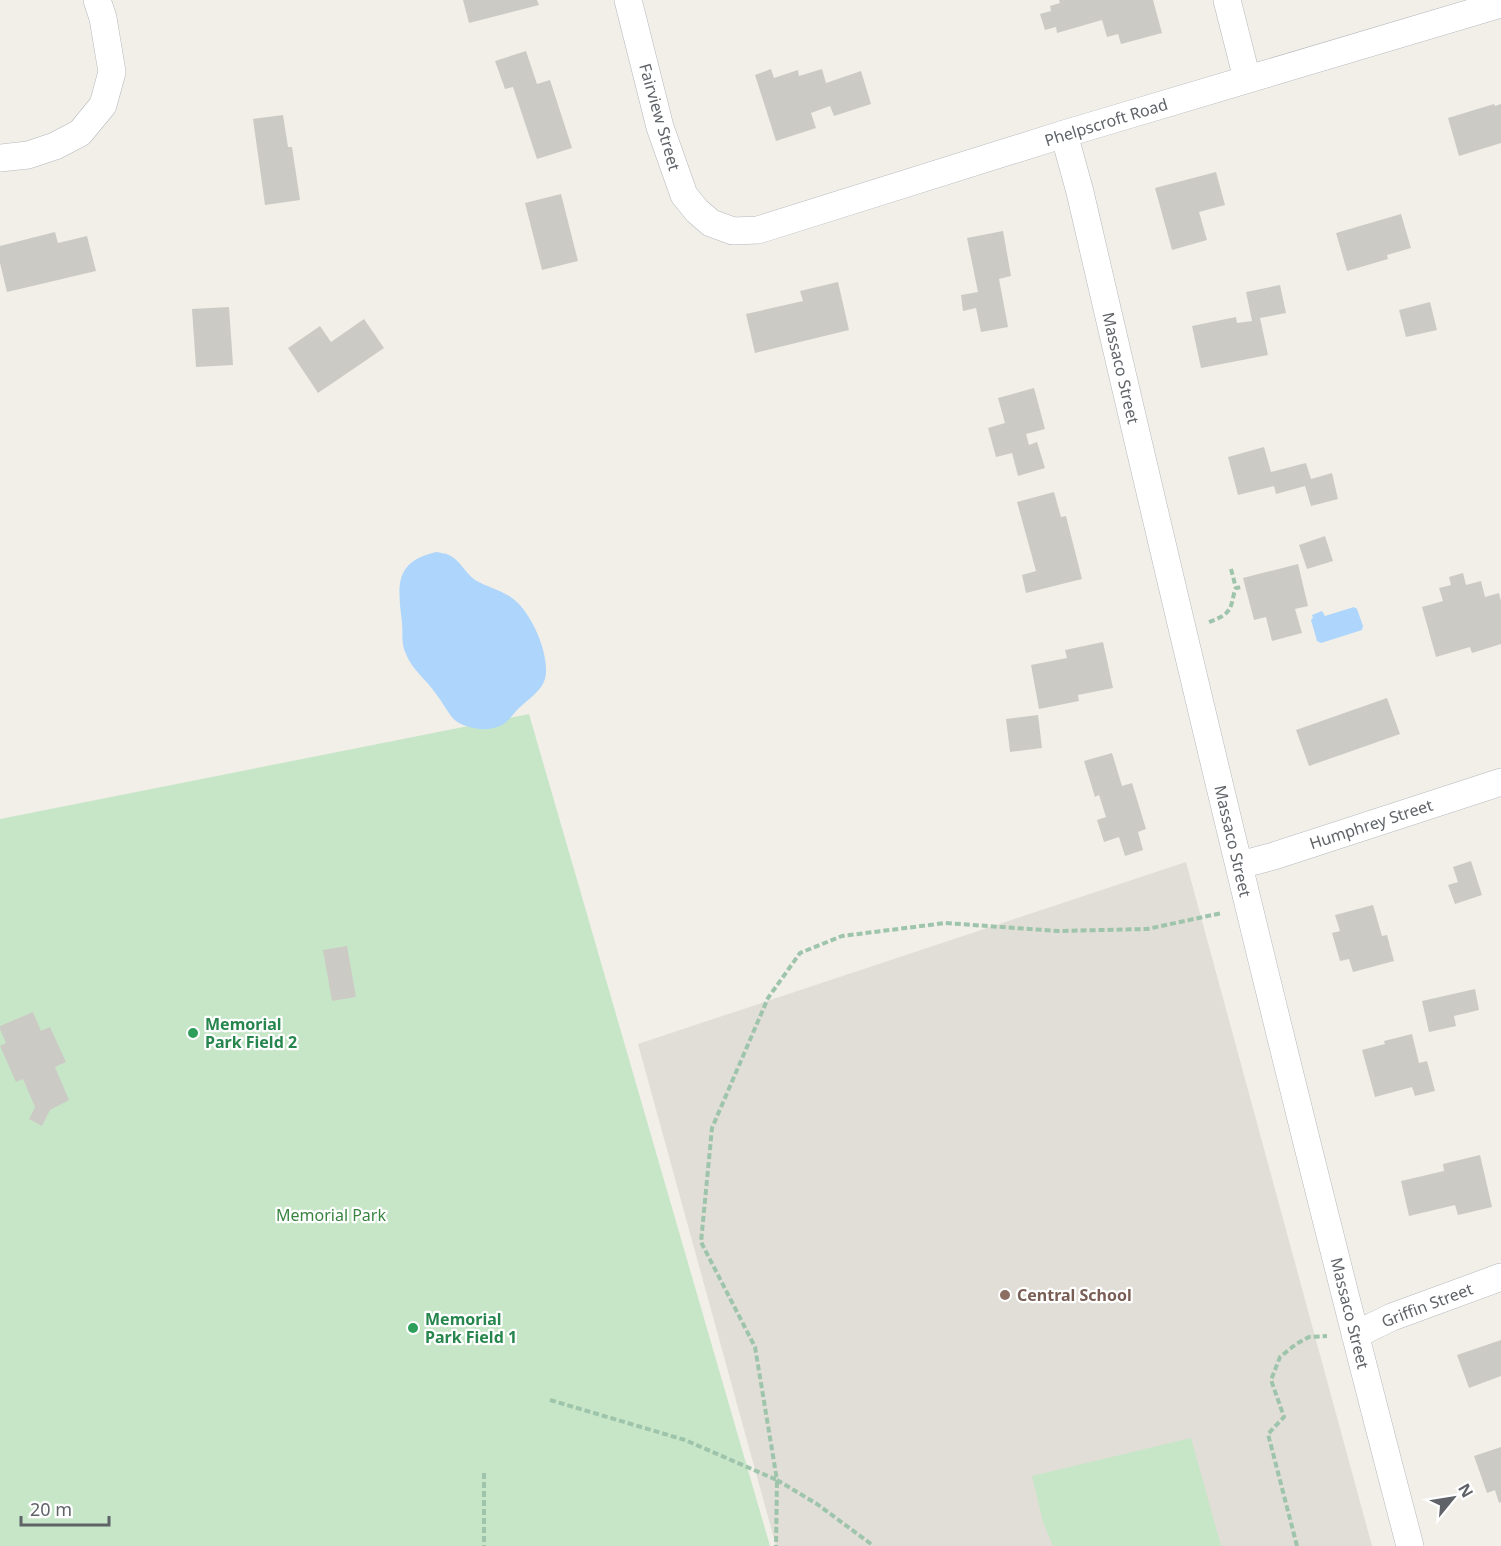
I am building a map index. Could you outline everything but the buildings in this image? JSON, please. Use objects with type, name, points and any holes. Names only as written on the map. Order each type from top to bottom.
[{"type":"street","points":[[0,158],[28,155],[55,146],[80,133],[103,105],[112,72],[103,18],[97,0]]},
{"type":"street","name":"Fairview Street","points":[[628,0],[660,127],[684,195],[711,223]]},
{"type":"street","points":[[1227,0],[1247,79]]},
{"type":"street","name":"Phelpscroft Road","points":[[711,223],[732,231],[758,230],[1064,134],[1501,4]]},
{"type":"street","name":"Massaco Street","points":[[1064,134],[1080,192],[1249,907],[1410,1546]]},
{"type":"street","name":"Humphrey Street","points":[[1240,865],[1501,782]]},
{"type":"street","name":"Griffin Street","points":[[1355,1335],[1392,1317],[1501,1277]]},
{"type":"path","points":[[1183,631],[1220,618],[1230,608],[1236,588],[1232,569]]},
{"type":"path","points":[[1236,588],[1243,587]]},
{"type":"path","points":[[776,1546],[777,1480],[755,1347],[701,1242],[712,1128],[768,998],[800,953],[842,936],[945,923],[1058,931],[1147,929],[1249,907]]},
{"type":"path","points":[[1297,1546],[1268,1434],[1284,1417],[1271,1380],[1280,1357],[1310,1336],[1355,1335]]},
{"type":"path","points":[[550,1400],[685,1440],[777,1480],[817,1504],[871,1544]]},
{"type":"path","points":[[484,1473],[484,1546]]},
{"type":"shaded area","name":"Central School","points":[[1186,862],[1372,1546],[776,1546],[638,1044]]},
{"type":"green space","name":"Memorial Park","points":[[529,714],[770,1546],[0,1546],[0,819]]},
{"type":"green space","points":[[1191,1438],[1221,1546],[1053,1546],[1043,1522],[1032,1476]]},
{"type":"water","points":[[436,552],[453,557],[475,580],[512,598],[526,613],[538,635],[545,658],[546,669],[543,684],[502,725],[480,729],[457,722],[412,665],[404,650],[400,598],[401,578],[405,569],[412,562]]},
{"type":"water","points":[[1354,607],[1357,609],[1363,626],[1362,630],[1321,643],[1317,641],[1311,620],[1312,615],[1322,611],[1325,616]]},
{"type":"place","name":"Memorial Park Field 2","points":[[193,1033]]},
{"type":"place","name":"Central School","points":[[1005,1295]]},
{"type":"place","name":"Memorial Park Field 1","points":[[413,1328]]}]
